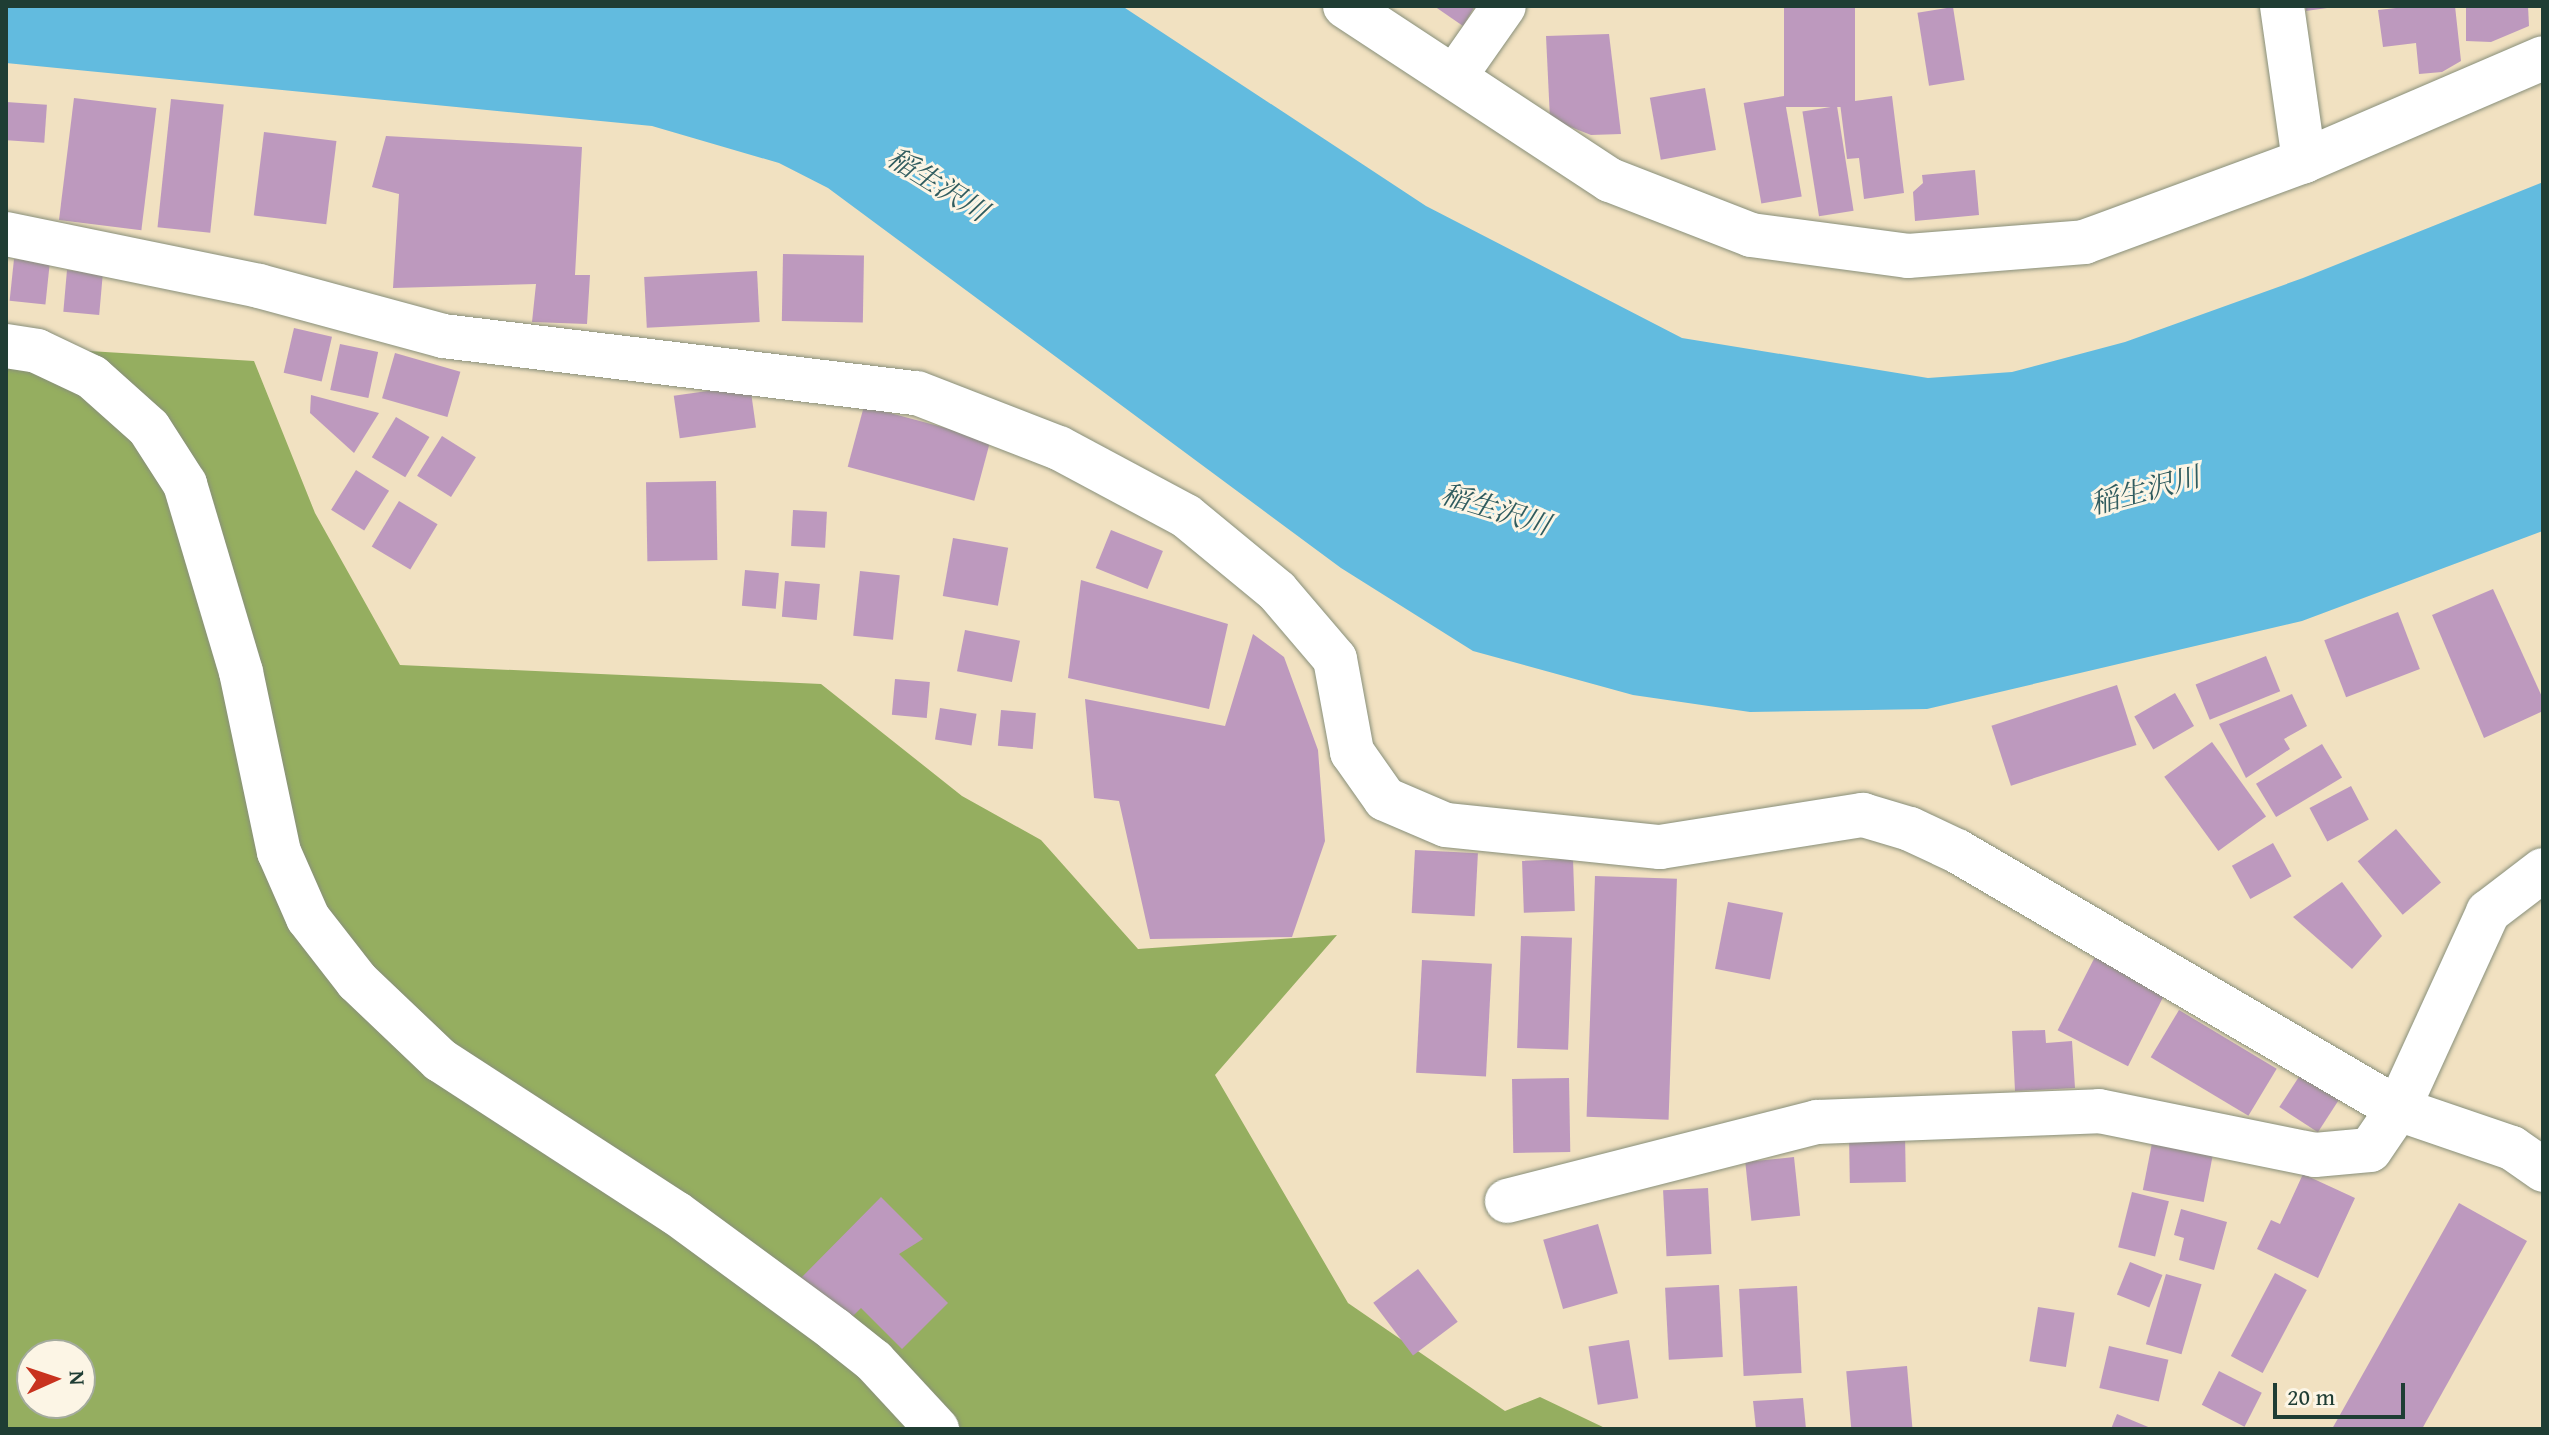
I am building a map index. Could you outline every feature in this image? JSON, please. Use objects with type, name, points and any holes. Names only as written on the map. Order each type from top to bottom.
[{"type":"street","points":[[1345,6],[1610,180],[1751,235],[1908,256],[2084,242],[2304,161],[2543,58]]},
{"type":"street","points":[[1455,76],[1504,6]]},
{"type":"street","points":[[2282,6],[2304,161]]},
{"type":"street","points":[[6,234],[259,286],[443,336],[917,393],[1059,448],[1186,516],[1277,591],[1335,659],[1352,752],[1385,799],[1446,825],[1660,847],[1863,815],[1910,829],[1957,851],[2398,1109],[2512,1148],[2543,1170]]},
{"type":"street","points":[[6,346],[37,351],[92,377],[149,428],[185,484],[241,672],[279,852],[308,918],[357,981],[440,1060],[676,1213],[835,1330],[874,1361],[937,1429]]},
{"type":"street","points":[[1507,1201],[1817,1122],[2099,1111],[2315,1155],[2370,1150],[2398,1109],[2488,912],[2543,870]]},
{"type":"green space","points":[[6,346],[254,361],[315,513],[400,665],[821,684],[962,796],[1041,840],[1138,949],[1337,935],[1215,1075],[1348,1303],[1505,1411],[1540,1397],[1607,1429],[6,1429]]},
{"type":"water","name":"稲生沢川","points":[[6,6],[1122,6],[1426,206],[1682,338],[1928,378],[2012,372],[2125,342],[2303,278],[2543,182],[2543,531],[2302,621],[1927,709],[1750,712],[1633,695],[1473,651],[1341,568],[828,188],[779,163],[652,126],[6,63]]},
{"type":"building","points":[[1434,6],[1475,6],[1463,26]]},
{"type":"building","points":[[1784,6],[1855,6],[1855,107],[1784,107]]},
{"type":"building","points":[[2306,6],[2327,6],[2327,8],[2306,11]]},
{"type":"building","points":[[2455,6],[2461,61],[2442,72],[2419,74],[2416,43],[2383,47],[2378,10]]},
{"type":"building","points":[[2466,6],[2528,6],[2529,26],[2491,42],[2466,41]]},
{"type":"building","points":[[1953,7],[1965,80],[1929,86],[1917,13]]},
{"type":"building","points":[[1609,34],[1621,134],[1591,135],[1550,119],[1546,36]]},
{"type":"building","points":[[1705,88],[1716,150],[1661,160],[1650,98]]},
{"type":"building","points":[[1784,96],[1802,196],[1761,204],[1744,103]]},
{"type":"building","points":[[1892,96],[1904,193],[1864,199],[1859,158],[1847,159],[1840,103]]},
{"type":"building","points":[[74,98],[156,108],[141,230],[59,220]]},
{"type":"building","points":[[171,99],[224,105],[210,233],[158,227]]},
{"type":"building","points":[[6,102],[47,105],[44,143],[6,140]]},
{"type":"building","points":[[1837,106],[1854,211],[1819,216],[1802,111]]},
{"type":"building","points":[[264,132],[336,141],[326,224],[254,215]]},
{"type":"building","points":[[386,136],[582,147],[575,275],[590,275],[587,324],[532,322],[536,284],[393,288],[399,194],[372,187]]},
{"type":"building","points":[[1975,170],[1979,215],[1915,221],[1913,192],[1923,183],[1922,175]]},
{"type":"building","points":[[783,254],[864,255],[863,322],[782,321]]},
{"type":"building","points":[[14,259],[50,263],[45,305],[10,301]]},
{"type":"building","points":[[67,270],[103,273],[99,315],[63,312]]},
{"type":"building","points":[[757,271],[760,322],[647,328],[644,277]]},
{"type":"building","points":[[294,328],[332,337],[322,382],[284,373]]},
{"type":"building","points":[[340,344],[378,352],[368,398],[330,390]]},
{"type":"building","points":[[395,353],[460,372],[447,417],[382,398]]},
{"type":"building","points":[[750,385],[756,428],[680,438],[674,396]]},
{"type":"building","points":[[311,395],[379,413],[354,453],[310,413]]},
{"type":"building","points":[[864,406],[991,440],[974,501],[848,467]]},
{"type":"building","points":[[396,417],[429,437],[405,477],[372,457]]},
{"type":"building","points":[[442,436],[476,457],[451,497],[417,476]]},
{"type":"building","points":[[356,470],[389,491],[364,531],[331,510]]},
{"type":"building","points":[[716,481],[717,560],[647,561],[646,482]]},
{"type":"building","points":[[399,501],[438,524],[410,570],[372,546]]},
{"type":"building","points":[[793,510],[827,512],[825,548],[791,546]]},
{"type":"building","points":[[1111,530],[1163,551],[1148,589],[1096,568]]},
{"type":"building","points":[[953,538],[1008,548],[998,606],[943,596]]},
{"type":"building","points":[[745,570],[779,573],[776,609],[742,606]]},
{"type":"building","points":[[860,571],[900,575],[893,640],[853,636]]},
{"type":"building","points":[[1081,580],[1228,624],[1209,709],[1068,678]]},
{"type":"building","points":[[785,581],[820,584],[817,620],[782,617]]},
{"type":"building","points":[[2493,589],[2543,699],[2543,711],[2484,738],[2432,615]]},
{"type":"building","points":[[2398,612],[2420,669],[2346,697],[2324,640]]},
{"type":"building","points":[[965,630],[1020,641],[1012,682],[957,671]]},
{"type":"building","points":[[1253,634],[1284,657],[1318,750],[1325,841],[1292,937],[1150,939],[1119,801],[1094,798],[1085,699],[1225,726]]},
{"type":"building","points":[[2266,656],[2280,691],[2210,720],[2196,684]]},
{"type":"building","points":[[895,679],[930,682],[927,718],[892,715]]},
{"type":"building","points":[[2117,685],[2136,745],[2011,786],[1991,726]]},
{"type":"building","points":[[2175,693],[2194,726],[2153,749],[2134,717]]},
{"type":"building","points":[[2292,694],[2307,726],[2284,739],[2290,749],[2246,778],[2219,724]]},
{"type":"building","points":[[940,708],[977,714],[972,745],[935,740]]},
{"type":"building","points":[[1001,710],[1036,713],[1033,749],[998,746]]},
{"type":"building","points":[[2212,742],[2266,816],[2218,851],[2164,777]]},
{"type":"building","points":[[2322,744],[2342,777],[2276,817],[2256,784]]},
{"type":"building","points":[[2351,786],[2369,820],[2327,842],[2310,808]]},
{"type":"building","points":[[2396,829],[2441,883],[2403,915],[2358,861]]},
{"type":"building","points":[[2273,843],[2291,876],[2250,899],[2232,866]]},
{"type":"building","points":[[1415,850],[1478,853],[1475,916],[1412,913]]},
{"type":"building","points":[[1573,859],[1575,911],[1524,913],[1522,861]]},
{"type":"building","points":[[1595,876],[1677,879],[1669,1120],[1587,1117]]},
{"type":"building","points":[[2342,882],[2382,936],[2352,969],[2293,917]]},
{"type":"building","points":[[1728,902],[1783,913],[1770,979],[1715,969]]},
{"type":"building","points":[[1521,936],[1572,938],[1568,1050],[1517,1048]]},
{"type":"building","points":[[2098,951],[2168,987],[2128,1066],[2058,1030]]},
{"type":"building","points":[[1422,960],[1492,964],[1486,1077],[1416,1073]]},
{"type":"building","points":[[2179,1010],[2277,1069],[2248,1116],[2151,1057]]},
{"type":"building","points":[[2045,1030],[2046,1043],[2072,1041],[2075,1088],[2015,1091],[2012,1031]]},
{"type":"building","points":[[2306,1066],[2345,1091],[2318,1132],[2279,1107]]},
{"type":"building","points":[[1569,1078],[1570,1152],[1513,1153],[1512,1079]]},
{"type":"building","points":[[1905,1134],[1906,1182],[1850,1183],[1849,1135]]},
{"type":"building","points":[[2152,1143],[2213,1155],[2204,1202],[2143,1190]]},
{"type":"building","points":[[1794,1157],[1800,1216],[1751,1221],[1745,1162]]},
{"type":"building","points":[[2303,1174],[2355,1198],[2318,1278],[2257,1249],[2271,1220],[2280,1224]]},
{"type":"building","points":[[1708,1188],[1711,1254],[1667,1256],[1663,1190]]},
{"type":"building","points":[[2132,1192],[2169,1201],[2155,1256],[2118,1247]]},
{"type":"building","points":[[881,1197],[923,1239],[899,1254],[948,1303],[902,1349],[861,1308],[842,1327],[797,1282]]},
{"type":"building","points":[[2459,1203],[2527,1241],[2422,1429],[2332,1429]]},
{"type":"building","points":[[2181,1209],[2227,1222],[2214,1270],[2179,1260],[2184,1238],[2174,1235]]},
{"type":"building","points":[[1598,1224],[1618,1293],[1563,1309],[1543,1240]]},
{"type":"building","points":[[2130,1262],[2162,1275],[2149,1308],[2117,1294]]},
{"type":"building","points":[[1418,1269],[1458,1322],[1413,1355],[1373,1303]]},
{"type":"building","points":[[2275,1273],[2307,1290],[2263,1373],[2231,1356]]},
{"type":"building","points":[[2166,1274],[2202,1284],[2181,1354],[2146,1344]]},
{"type":"building","points":[[1719,1285],[1723,1357],[1669,1360],[1665,1288]]},
{"type":"building","points":[[1797,1286],[1802,1373],[1744,1376],[1739,1289]]},
{"type":"building","points":[[2038,1307],[2075,1313],[2066,1367],[2029,1361]]},
{"type":"building","points":[[1629,1340],[1638,1398],[1598,1405],[1589,1346]]},
{"type":"building","points":[[2109,1346],[2168,1360],[2159,1402],[2099,1388]]},
{"type":"building","points":[[1907,1366],[1912,1429],[1851,1429],[1846,1371]]},
{"type":"building","points":[[2219,1371],[2262,1393],[2245,1427],[2202,1405]]},
{"type":"building","points":[[1803,1398],[1806,1429],[1756,1429],[1753,1401]]},
{"type":"building","points":[[2117,1414],[2153,1429],[2111,1429]]}]
